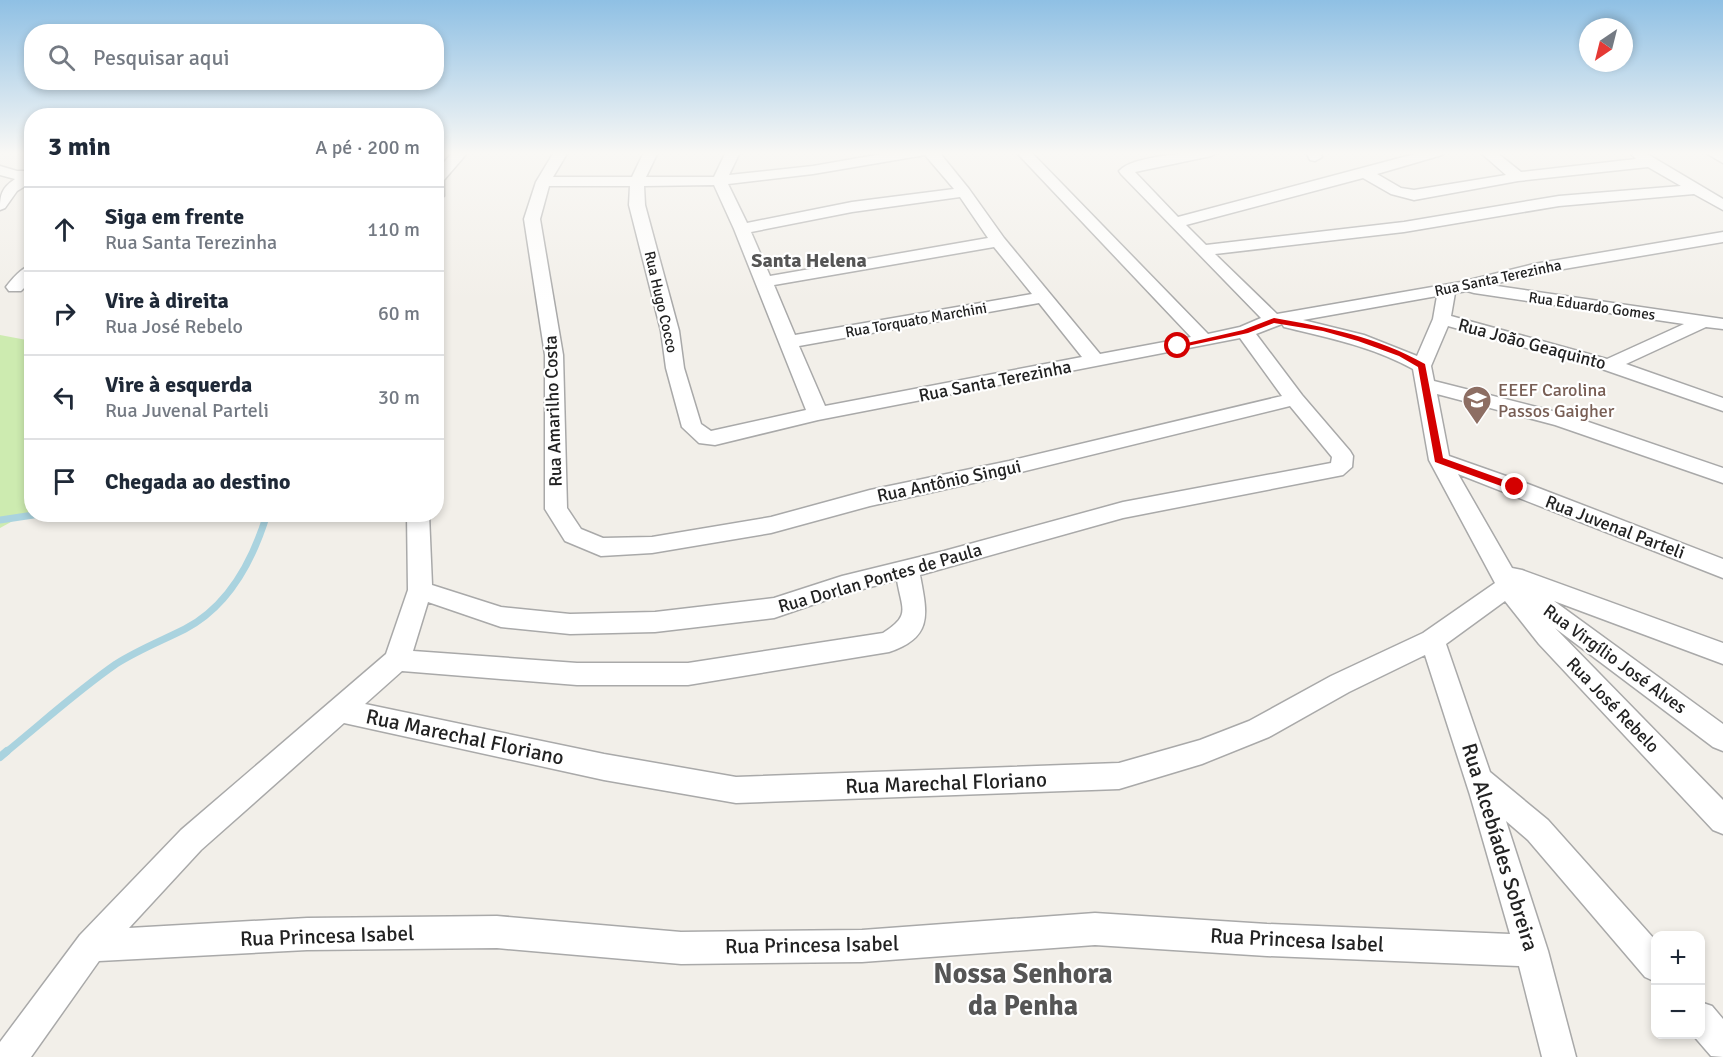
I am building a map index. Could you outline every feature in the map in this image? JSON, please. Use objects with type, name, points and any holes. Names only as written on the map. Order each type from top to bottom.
[{"type":"street","name":"Rua Amarilho Costa","points":[[537,201],[532,219],[554,355],[556,509],[573,535],[601,547]]},
{"type":"street","name":"Rua Hugo Cocco","points":[[637,201],[670,331],[675,368],[692,427],[706,438],[715,438]]},
{"type":"street","points":[[729,201],[818,414]]},
{"type":"street","points":[[742,229],[852,207],[894,201]]},
{"type":"street","points":[[970,201],[998,241],[1096,362]]},
{"type":"street","points":[[1070,201],[1204,340]]},
{"type":"street","points":[[1154,201],[1274,320],[1360,339],[1402,355],[1423,376],[1561,420],[1723,476]]},
{"type":"street","points":[[1175,223],[1257,201]]},
{"type":"street","points":[[1204,250],[1404,227],[1557,201]]},
{"type":"street","name":"Rua Santa Terezinha","points":[[715,438],[818,414],[1245,332],[1274,320],[1454,288],[1534,269],[1723,237]]},
{"type":"street","points":[[762,282],[998,241]]},
{"type":"street","points":[[15,287],[24,278]]},
{"type":"street","points":[[1423,376],[1454,288]]},
{"type":"street","name":"Rua Eduardo Gomes","points":[[1454,288],[1723,324]]},
{"type":"street","name":"Rua Torquato Marchini","points":[[789,342],[1043,297]]},
{"type":"street","name":"Rua João Geaquinto","points":[[1442,319],[1609,365],[1723,405]]},
{"type":"street","points":[[1609,365],[1702,322]]},
{"type":"street","points":[[1245,332],[1295,399]]},
{"type":"street","name":"Rua José Rebelo","points":[[1423,376],[1438,460],[1505,579],[1548,637],[1723,820]]},
{"type":"street","name":"Rua Antônio Singui","points":[[601,547],[652,544],[771,525],[870,498],[1009,468],[1295,399]]},
{"type":"street","name":"Rua Dorlan Pontes de Paula","points":[[420,590],[501,617],[570,624],[656,622],[774,608],[842,585],[1123,510],[1336,470],[1341,467],[1343,456],[1295,399]]},
{"type":"street","name":"Rua Juvenal Parteli","points":[[1438,460],[1515,487],[1723,569]]},
{"type":"street","points":[[10,1057],[91,946],[191,840],[398,660],[420,590],[418,522]]},
{"type":"street","points":[[398,660],[577,674],[688,674],[890,642],[910,628],[915,614],[907,569]]},
{"type":"street","points":[[1505,579],[1620,614],[1723,654]]},
{"type":"street","name":"Rua Marechal Floriano","points":[[338,710],[592,764],[736,790],[1119,776],[1202,752],[1259,729],[1341,684],[1432,640],[1505,579]]},
{"type":"street","name":"Rua Virgílio José Alves","points":[[1505,579],[1723,739]]},
{"type":"street","name":"Rua Alcebíades Sobreira","points":[[1432,640],[1482,782],[1532,951],[1559,1057]]},
{"type":"street","points":[[1482,782],[1538,830],[1651,960]]},
{"type":"street","name":"Rua Princesa Isabel","points":[[91,946],[307,934],[497,932],[681,948],[862,946],[1095,929],[1267,940],[1532,951]]},
{"type":"street","points":[[1705,1023],[1723,1044]]},
{"type":"green space","points":[[0,335],[24,340],[24,515],[0,528]]},
{"type":"waterway","points":[[0,520],[24,516]]},
{"type":"waterway","points":[[5,753],[73,696],[116,664],[185,629],[214,608],[227,595],[247,565],[264,522]]},
{"type":"waterway","points":[[0,757],[7,751]]},
{"type":"place","name":"EEEF Carolina Passos Gaigher","points":[[1477,426]]},
{"type":"district","name":"Santa Helena","points":[[809,260]]},
{"type":"district","name":"Nossa Senhora da Penha","points":[[1023,989]]},
{"type":"route","points":[[1178,346],[1245,332],[1274,320],[1360,339],[1402,355],[1422,366],[1438,460],[1515,487]]}]
